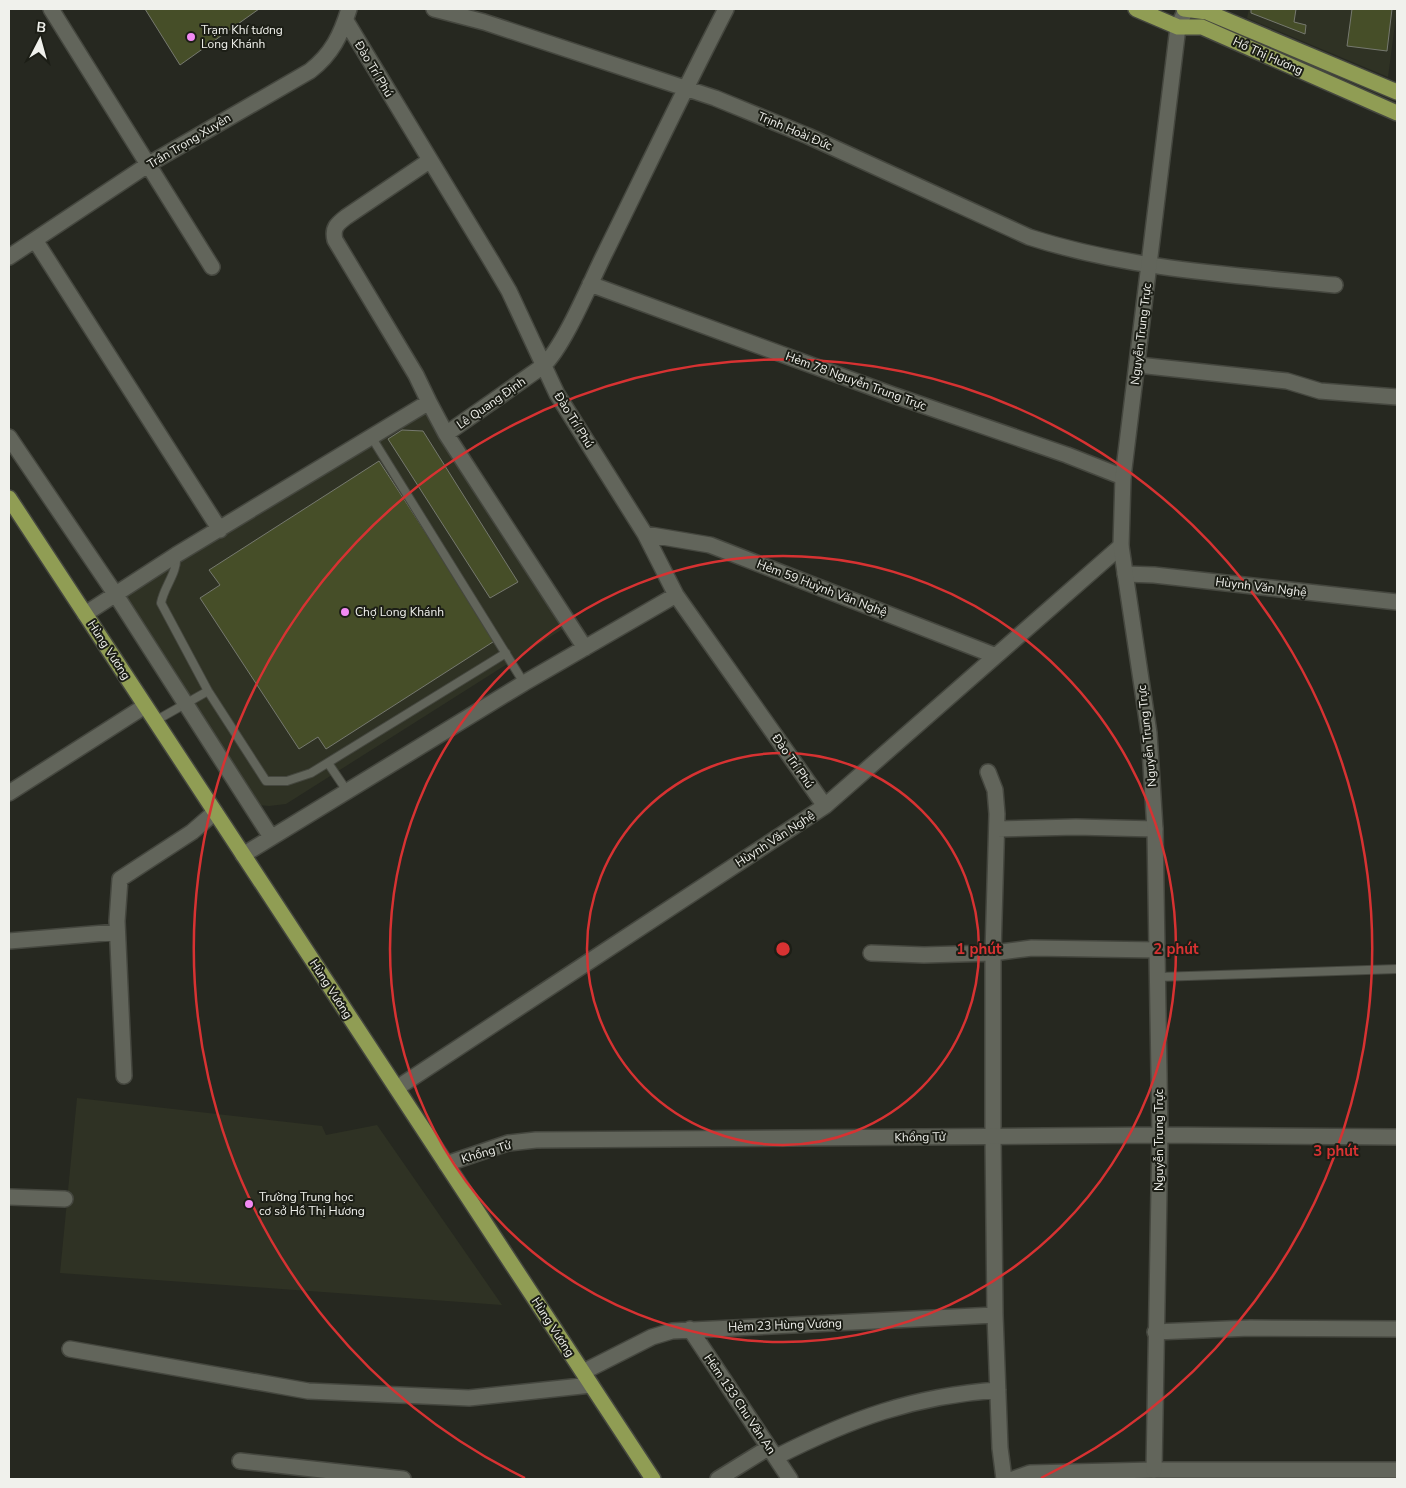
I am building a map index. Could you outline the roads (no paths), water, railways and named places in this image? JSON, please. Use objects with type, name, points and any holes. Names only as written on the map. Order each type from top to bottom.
[{"type":"main road","name":"Hồ Thị Hương","points":[[1136,9],[1178,27],[1202,27],[1397,113]]},
{"type":"main road","name":"Hồ Thị Hương","points":[[1185,9],[1207,12],[1397,92]]},
{"type":"main road","name":"Hùng Vương","points":[[9,498],[653,1479]]},
{"type":"street","points":[[51,9],[212,267]]},
{"type":"street","name":"Trịnh Hoài Đức","points":[[434,9],[493,25],[685,88],[808,136],[1029,237],[1150,267],[1335,285]]},
{"type":"street","name":"Lê Quang Định","points":[[429,161],[346,217],[336,225],[333,233],[335,240],[416,375],[446,434],[543,366],[550,359],[590,284],[685,88],[726,9]]},
{"type":"street","name":"Nguyễn Trung Trực","points":[[1154,1470],[1160,1135],[1156,829],[1149,733],[1121,546],[1123,477],[1178,27],[1185,9]]},
{"type":"street","name":"Trần Trọng Xuyên","points":[[9,258],[149,164],[310,71],[331,51],[347,15]]},
{"type":"street","name":"Đào Trí Phú","points":[[347,15],[429,161],[509,291],[557,394],[645,534],[676,596],[825,806]]},
{"type":"street","points":[[35,240],[220,530]]},
{"type":"street","name":"Hẻm 78 Nguyễn Trung Trực","points":[[590,284],[892,395],[1067,455],[1123,477]]},
{"type":"street","points":[[1138,365],[1286,381],[1320,391],[1397,397]]},
{"type":"street","points":[[85,614],[176,555],[429,402]]},
{"type":"street","points":[[446,434],[585,648]]},
{"type":"street","points":[[9,437],[116,595],[271,837]]},
{"type":"street","name":"Hẻm 59 Huỳnh Văn Nghệ","points":[[645,534],[710,545],[996,656]]},
{"type":"street","name":"Hùynh Văn Nghệ","points":[[397,1088],[825,806],[1121,546]]},
{"type":"street","name":"Hùynh Văn Nghệ","points":[[1125,574],[1154,575],[1397,602]]},
{"type":"street","points":[[243,854],[524,683],[676,596]]},
{"type":"street","points":[[9,793],[145,706]]},
{"type":"street","points":[[988,772],[995,790],[997,829],[993,952],[993,1136],[995,1315],[1004,1479]]},
{"type":"street","points":[[124,1076],[118,932],[120,879],[192,832],[215,812]]},
{"type":"street","points":[[997,829],[1076,827],[1156,829]]},
{"type":"street","points":[[9,941],[118,932]]},
{"type":"street","points":[[871,953],[924,955],[1032,948],[1157,950]]},
{"type":"street","name":"Khổng Tử","points":[[446,1164],[508,1143],[536,1140],[1160,1135],[1397,1137]]},
{"type":"street","points":[[9,1196],[65,1199]]},
{"type":"street","name":"Hẻm 23 Hùng Vương","points":[[587,1378],[652,1337],[690,1329],[995,1315]]},
{"type":"street","points":[[1155,1332],[1250,1328],[1397,1329]]},
{"type":"street","name":"Hẻm 133 Chu Văn An","points":[[690,1329],[790,1479]]},
{"type":"street","points":[[70,1349],[308,1391],[468,1398],[587,1378]]},
{"type":"street","points":[[718,1479],[772,1453],[890,1408],[928,1398],[998,1390]]},
{"type":"street","points":[[240,1461],[403,1479]]},
{"type":"street","points":[[1013,1479],[1030,1473],[1154,1470],[1397,1470]]},
{"type":"lane","points":[[372,438],[524,683]]},
{"type":"lane","points":[[176,555],[176,570],[164,589],[161,603],[208,691],[266,781],[287,781],[311,773],[506,653]]},
{"type":"lane","points":[[155,721],[208,691]]},
{"type":"lane","points":[[328,763],[347,791]]},
{"type":"lane","points":[[1158,977],[1397,969]]},
{"type":"place","name":"Trạm Khí tương Long Khánh","points":[[191,37]]},
{"type":"place","name":"Chợ Long Khánh","points":[[345,612]]},
{"type":"place","name":"Trường Trung học cơ sở Hồ Thị Hương","points":[[249,1204]]}]
